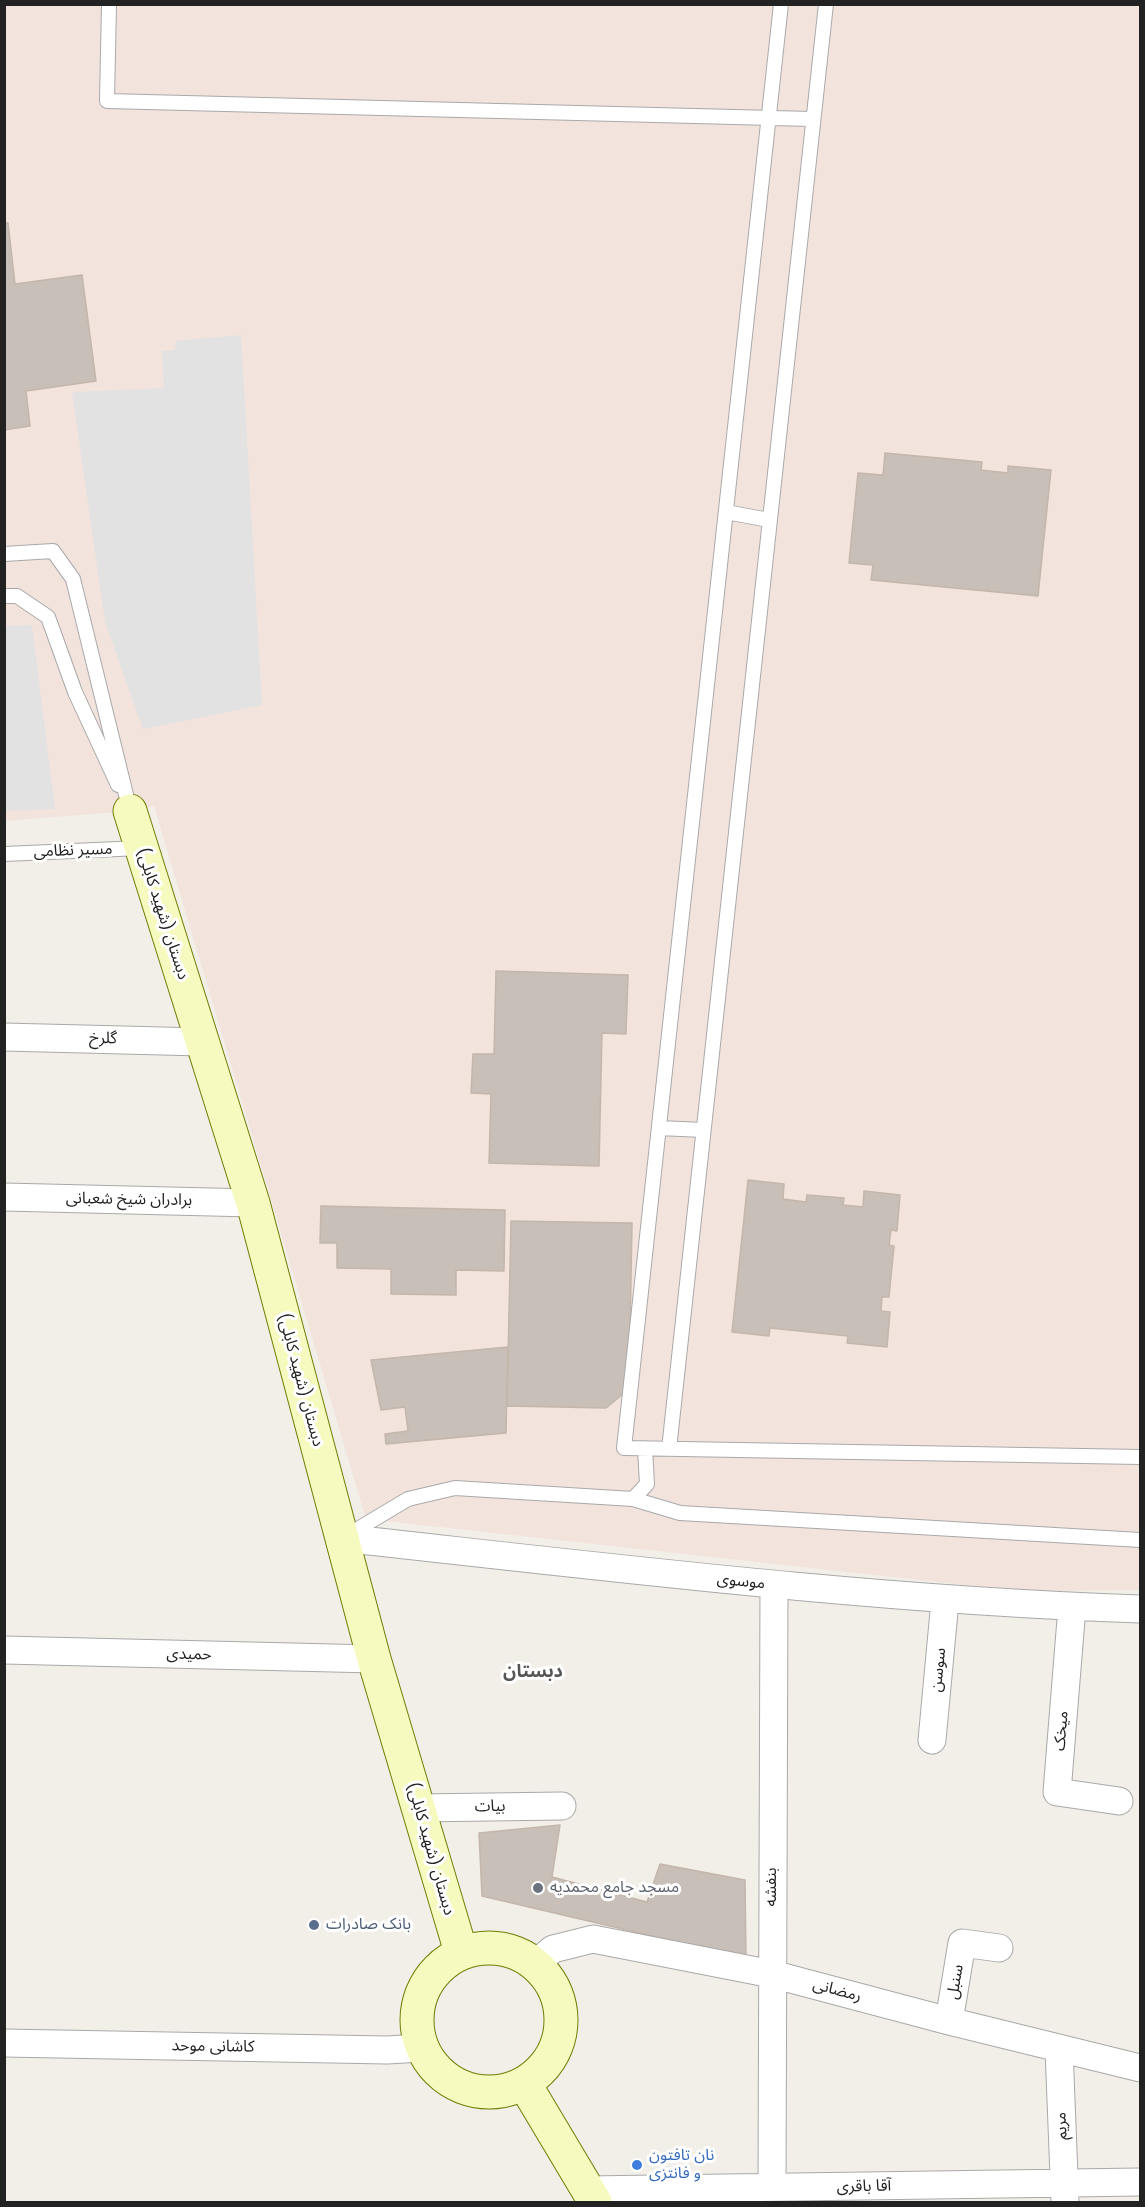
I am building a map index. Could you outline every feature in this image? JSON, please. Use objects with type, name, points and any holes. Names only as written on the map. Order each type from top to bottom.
[{"type":"main road","name":"دبستان (شهید کابلی)","points":[[130,811],[253,1203],[374,1659],[461,1952]]},
{"type":"main road","points":[[487,1947],[505,1949],[536,1963],[547,1975],[556,1991],[561,2013],[561,2031],[556,2049],[545,2065],[524,2083],[498,2091],[462,2087],[441,2076],[421,2048],[419,2015],[426,1989],[439,1969],[461,1952],[487,1947]]},
{"type":"main road","points":[[524,2083],[591,2196]]},
{"type":"street","name":"گلرخ","points":[[4,1037],[202,1042]]},
{"type":"street","name":"برادران شیخ شعبانی","points":[[4,1197],[253,1203]]},
{"type":"street","name":"موسوی","points":[[342,1538],[774,1585],[945,1600],[1140,1609]]},
{"type":"street","name":"بنفشه","points":[[772,2188],[774,1585]]},
{"type":"street","name":"سوسن","points":[[932,1740],[945,1600]]},
{"type":"street","name":"میخک","points":[[1072,1607],[1057,1792],[1119,1801]]},
{"type":"street","name":"حمیدی","points":[[4,1650],[374,1659]]},
{"type":"street","name":"بیات","points":[[418,1808],[562,1806]]},
{"type":"street","name":"رمضانی","points":[[536,1963],[554,1949],[593,1939],[772,1974],[1140,2068]]},
{"type":"street","name":"سنبل","points":[[949,2021],[962,1942],[999,1948]]},
{"type":"street","name":"کاشانی موحد","points":[[4,2043],[387,2050],[421,2048]]},
{"type":"street","name":"مریم","points":[[1059,2049],[1064,2193]]},
{"type":"street","name":"آقا باقری","points":[[591,2196],[772,2188],[1064,2193],[1140,2182]]},
{"type":"lane","points":[[109,4],[107,101],[812,119]]},
{"type":"lane","points":[[782,4],[624,1448],[1140,1457]]},
{"type":"lane","points":[[669,1449],[826,4]]},
{"type":"lane","points":[[726,512],[769,520]]},
{"type":"lane","points":[[4,554],[53,551],[73,579],[130,811]]},
{"type":"lane","points":[[4,596],[17,596],[48,617],[75,692],[130,811]]},
{"type":"lane","name":"مسیر نظامی","points":[[4,854],[141,848]]},
{"type":"lane","points":[[659,1128],[703,1130]]},
{"type":"lane","points":[[633,1499],[647,1484],[645,1449]]},
{"type":"lane","points":[[342,1538],[408,1499],[455,1488],[633,1499],[680,1513],[1140,1540]]},
{"type":"shaded area","points":[[5,5],[1140,5],[1140,1590],[1051,1591],[984,1587],[366,1519],[154,806],[130,811],[5,821]]},
{"type":"shaded area","points":[[241,335],[262,705],[143,729],[105,622],[72,392],[164,388],[162,351],[175,350],[176,341]]},
{"type":"shaded area","points":[[32,625],[55,809],[5,811],[5,626]]},
{"type":"building","points":[[4,223],[8,223],[15,284],[82,275],[96,381],[26,391],[30,426],[4,430]]},
{"type":"building","points":[[885,453],[982,462],[981,470],[1008,473],[1008,466],[1051,470],[1038,596],[871,580],[873,565],[849,563],[858,473],[883,475]]},
{"type":"building","points":[[496,971],[628,975],[626,1034],[602,1033],[599,1166],[489,1163],[491,1094],[471,1093],[473,1054],[494,1054]]},
{"type":"building","points":[[748,1180],[784,1184],[783,1199],[806,1202],[807,1195],[844,1198],[843,1205],[863,1207],[864,1191],[900,1195],[897,1231],[891,1230],[889,1245],[894,1246],[889,1297],[882,1297],[881,1311],[890,1312],[887,1347],[847,1343],[848,1336],[770,1328],[769,1336],[732,1332]]},
{"type":"building","points":[[321,1206],[505,1210],[504,1271],[456,1270],[456,1295],[391,1294],[391,1269],[337,1268],[337,1243],[320,1243]]},
{"type":"building","points":[[511,1221],[632,1223],[629,1389],[606,1408],[507,1406]]},
{"type":"building","points":[[508,1347],[506,1433],[386,1444],[385,1434],[408,1431],[405,1407],[381,1410],[371,1360]]},
{"type":"building","name":"مسجد جامع محمدیه","points":[[560,1825],[552,1877],[647,1902],[660,1864],[745,1880],[746,1958],[482,1896],[479,1833]]},
{"type":"place","name":"مسجد جامع محمدیه","points":[[538,1888]]},
{"type":"place","name":"بانک صادرات","points":[[314,1925]]},
{"type":"place","name":"نان تافتون و فانتزی","points":[[637,2165]]},
{"type":"district","name":"دبستان","points":[[533,1672]]}]
